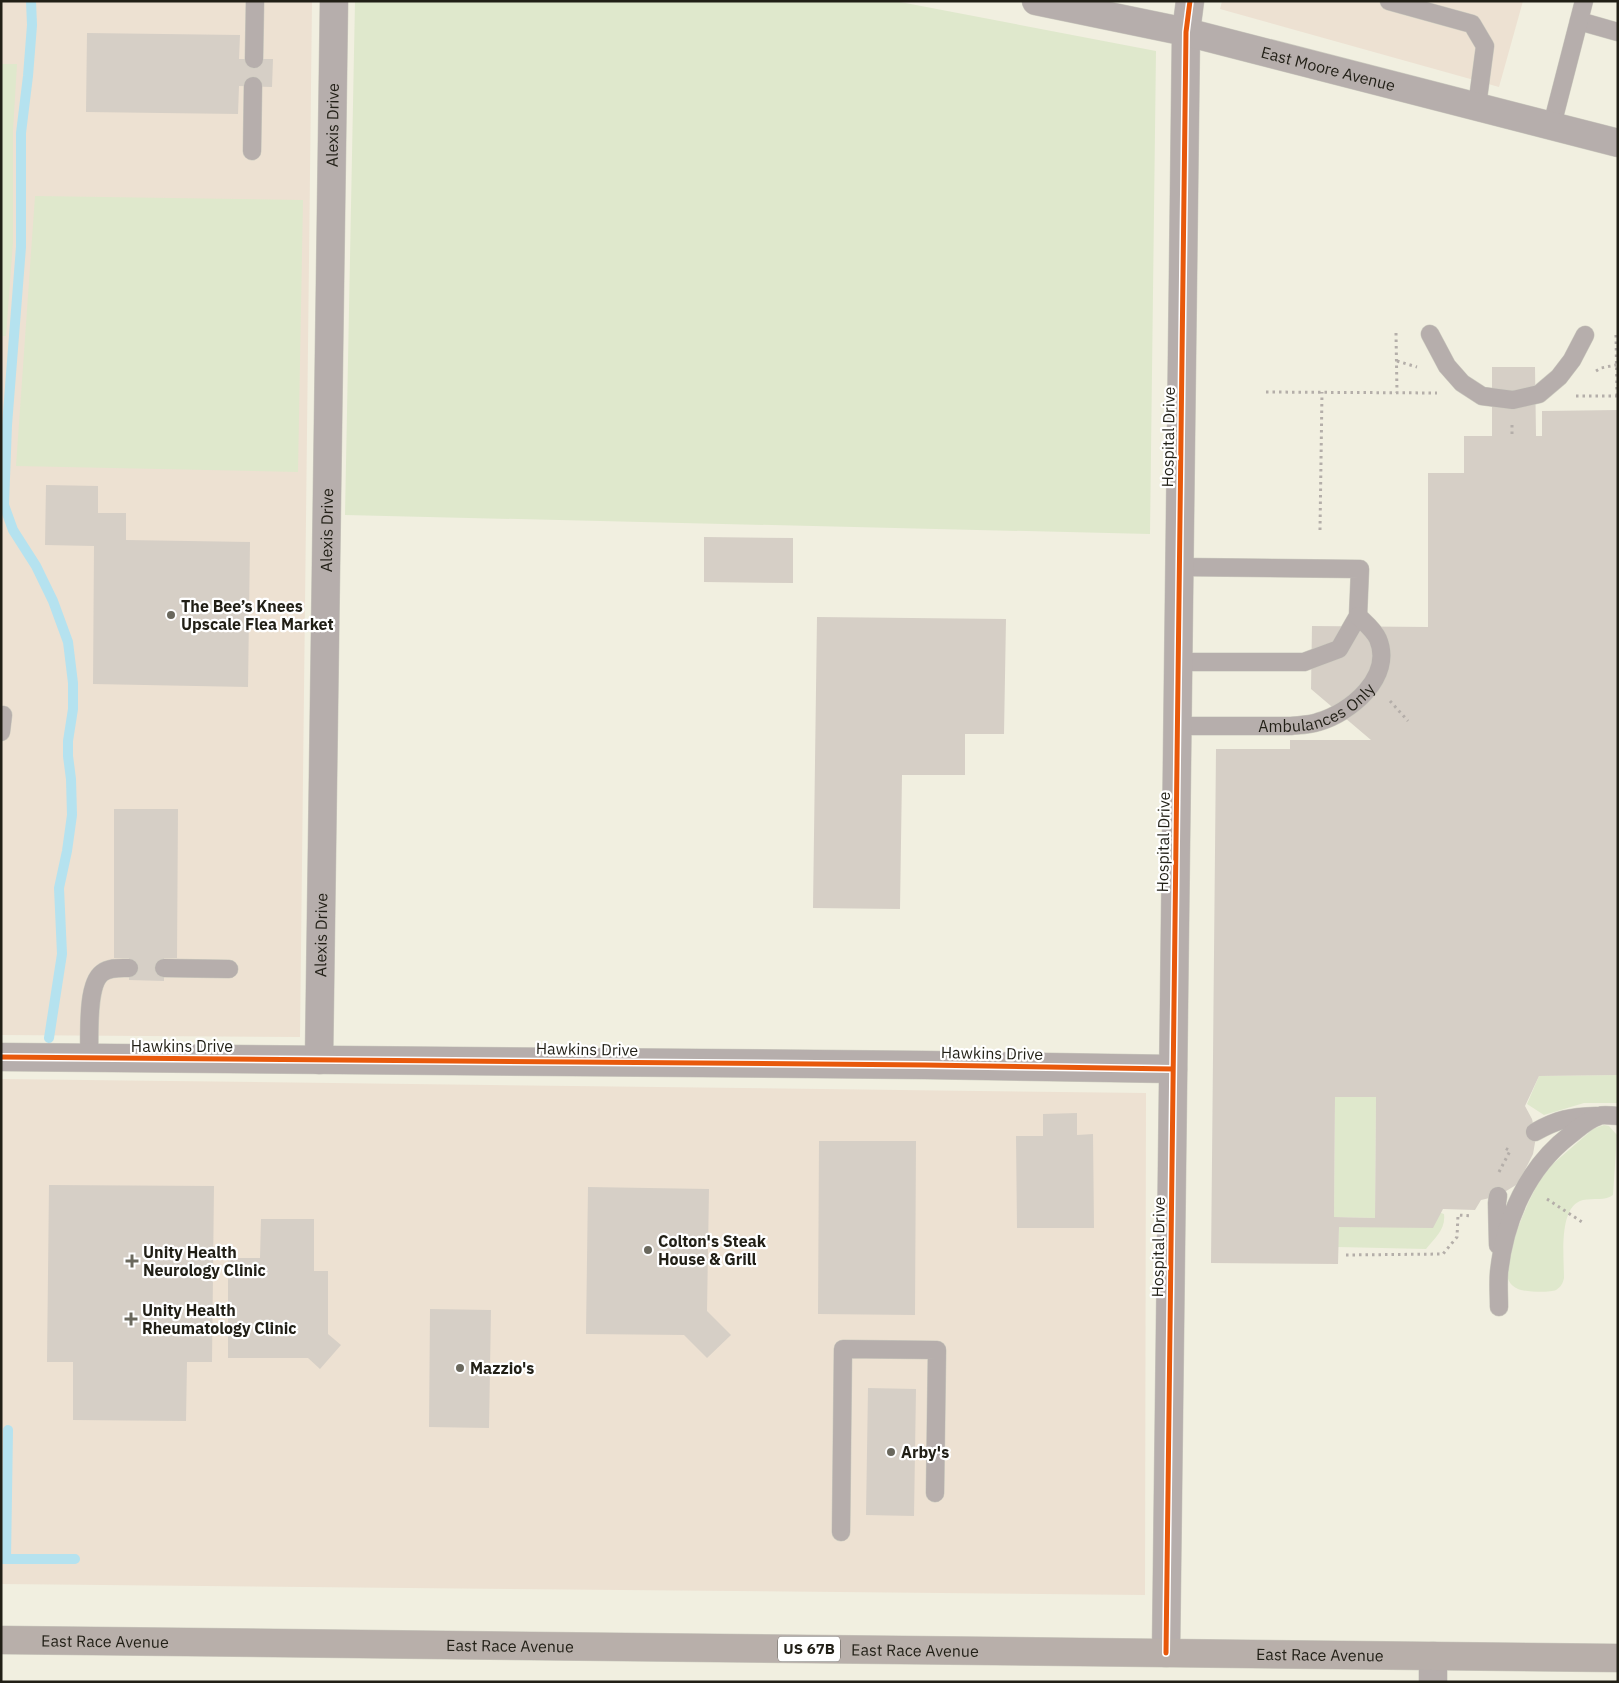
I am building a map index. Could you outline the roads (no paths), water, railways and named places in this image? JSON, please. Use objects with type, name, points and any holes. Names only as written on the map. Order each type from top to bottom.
[{"type":"main road","name":"East Race Avenue","points":[[1,1640],[1166,1653],[1433,1669],[1618,1658]]},
{"type":"street","name":"Alexis Drive","points":[[319,1060],[334,1]]},
{"type":"street","name":"East Moore Avenue","points":[[1036,1],[1186,32],[1618,143]]},
{"type":"street","name":"Hospital Drive","points":[[1166,1653],[1186,32],[1190,1]]},
{"type":"street","name":"Hawkins Drive","points":[[1,1057],[1173,1069]]},
{"type":"lane","points":[[254,59],[255,1]]},
{"type":"lane","points":[[1389,1],[1472,24],[1486,46],[1477,106]]},
{"type":"lane","points":[[1552,125],[1584,1]]},
{"type":"lane","points":[[1579,22],[1618,32]]},
{"type":"lane","points":[[252,151],[253,86]]},
{"type":"lane","points":[[1430,334],[1447,366],[1462,383],[1482,396],[1513,400],[1539,394],[1558,377],[1572,360],[1585,335]]},
{"type":"lane","points":[[1178,662],[1304,662],[1339,649],[1358,616],[1360,569],[1179,567]]},
{"type":"lane","name":"Ambulances Only","points":[[1177,726],[1299,726],[1319,722],[1346,708],[1358,700],[1374,683],[1381,658],[1381,650],[1376,635],[1358,616]]},
{"type":"lane","points":[[89,1057],[91,993],[95,979],[104,972],[114,968],[129,968]]},
{"type":"lane","points":[[164,968],[229,969]]},
{"type":"lane","points":[[1499,1273],[1510,1224],[1526,1185],[1548,1153],[1580,1127],[1599,1116]]},
{"type":"lane","points":[[1535,1132],[1557,1120],[1571,1117],[1618,1116]]},
{"type":"lane","points":[[1498,1196],[1499,1307]]},
{"type":"lane","points":[[841,1532],[843,1349],[937,1350],[935,1493]]},
{"type":"waterway","points":[[31,1],[32,25],[21,133],[21,247],[7,425],[4,505],[13,530],[36,566],[53,601],[68,642],[73,683],[73,709],[68,741],[72,815],[59,888],[62,954],[49,1038]]},
{"type":"waterway","points":[[6,1559],[8,1430]]},
{"type":"waterway","points":[[1,1559],[75,1559]]},
{"type":"place","name":"The Bee’s Knees Upscale Flea Market","points":[[171,615]]},
{"type":"place","name":"Colton's Steak House & Grill","points":[[648,1250]]},
{"type":"place","name":"Unity Health Neurology Clinic","points":[[132,1261]]},
{"type":"place","name":"Unity Health Rheumatology Clinic","points":[[131,1319]]},
{"type":"place","name":"Mazzio's","points":[[460,1368]]},
{"type":"place","name":"Arby's","points":[[891,1452]]}]
